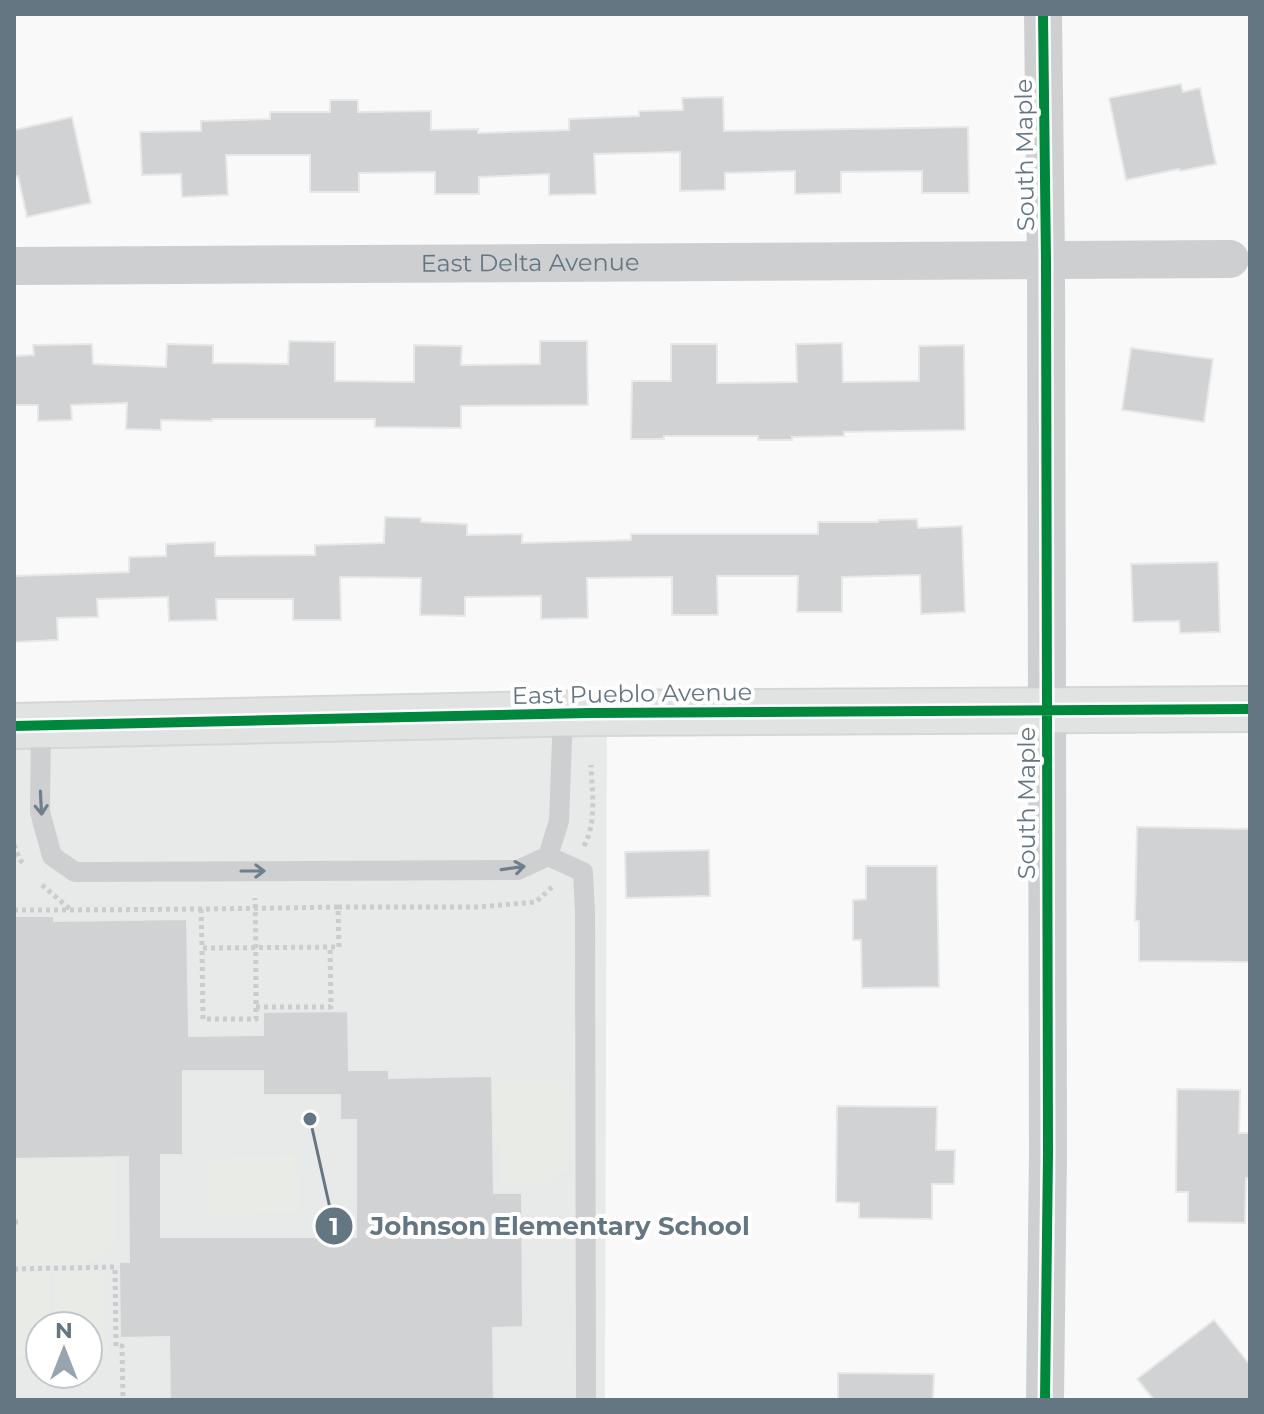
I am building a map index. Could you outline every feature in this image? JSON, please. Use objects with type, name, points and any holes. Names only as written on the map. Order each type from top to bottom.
[{"type":"street","name":"South Maple","points":[[1043,14],[1048,1153],[1045,1400]]},
{"type":"street","name":"East Delta Avenue","points":[[14,266],[1230,259]]},
{"type":"street","name":"East Pueblo Avenue","points":[[28,726],[563,714],[1250,709]]},
{"type":"lane","points":[[28,726],[40,812],[52,856],[75,872],[518,870],[548,856],[559,821],[563,714]]},
{"type":"lane","points":[[548,856],[583,872],[586,1400]]},
{"type":"path","points":[[201,909],[203,1019],[256,1019],[255,871]]},
{"type":"path","points":[[14,910],[338,907],[339,947],[202,948]]},
{"type":"path","points":[[256,1007],[331,1007],[330,947]]},
{"type":"path","points":[[14,1269],[115,1267],[116,1346],[122,1346],[123,1400]]},
{"type":"shaded area","points":[[607,713],[605,1400],[14,1400],[14,726]]},
{"type":"shaded area","points":[[492,1080],[567,1080],[567,1172],[555,1172],[555,1183],[501,1184],[500,1144],[493,1144]]},
{"type":"shaded area","points":[[298,1155],[300,1212],[209,1216],[206,1158]]},
{"type":"shaded area","points":[[115,1158],[115,1246],[86,1264],[14,1265],[14,1159]]},
{"type":"shaded area","points":[[106,1273],[107,1357],[104,1357],[104,1310],[54,1310],[54,1274]]},
{"type":"shaded area","points":[[14,1274],[49,1274],[50,1310],[24,1310],[24,1357],[14,1357]]},
{"type":"building","points":[[1181,84],[1183,92],[1200,88],[1216,164],[1126,180],[1109,98]]},
{"type":"building","points":[[723,97],[724,131],[968,127],[969,193],[922,193],[922,171],[841,172],[841,193],[795,194],[795,171],[725,173],[725,190],[680,191],[680,152],[594,154],[596,194],[549,195],[549,174],[479,177],[479,194],[435,194],[435,172],[359,173],[359,192],[310,192],[310,155],[226,155],[228,195],[182,197],[181,174],[142,175],[140,132],[201,131],[201,121],[270,119],[270,112],[330,112],[330,100],[358,100],[358,112],[431,111],[431,130],[478,129],[478,133],[569,130],[569,119],[639,116],[639,111],[683,110],[682,98]]},
{"type":"building","points":[[72,117],[91,203],[27,217],[18,176],[14,177],[14,130]]},
{"type":"building","points":[[289,341],[335,342],[335,381],[414,382],[414,345],[462,346],[461,365],[540,364],[540,341],[587,341],[588,405],[461,406],[461,428],[375,427],[375,419],[212,419],[161,420],[161,430],[126,429],[127,403],[71,405],[72,420],[38,421],[38,405],[14,405],[14,356],[34,355],[33,345],[92,344],[93,364],[166,367],[167,344],[213,345],[213,363],[288,364]]},
{"type":"building","points":[[842,343],[843,382],[919,381],[919,346],[964,345],[965,430],[844,432],[844,436],[792,437],[792,440],[758,440],[758,436],[631,439],[632,381],[671,381],[671,344],[717,344],[717,383],[797,382],[796,344]]},
{"type":"building","points":[[1131,348],[1213,359],[1204,422],[1122,410]]},
{"type":"building","points":[[385,517],[467,524],[467,535],[522,534],[522,543],[631,540],[631,534],[818,534],[818,522],[917,519],[918,528],[962,526],[965,612],[921,614],[920,575],[842,577],[842,612],[797,612],[798,576],[717,576],[718,615],[672,615],[672,577],[587,578],[588,618],[541,619],[541,596],[465,597],[465,616],[420,615],[421,578],[340,577],[341,620],[293,620],[293,599],[216,599],[217,620],[169,621],[168,597],[97,599],[98,617],[57,618],[58,640],[14,642],[14,576],[129,572],[129,557],[166,556],[166,544],[215,542],[215,556],[315,555],[315,545],[384,543]]},
{"type":"building","points":[[1218,562],[1220,632],[1180,633],[1179,621],[1133,622],[1131,564]]},
{"type":"building","points":[[1137,827],[1250,829],[1250,962],[1139,961],[1139,921],[1135,921]]},
{"type":"building","points":[[709,850],[710,896],[626,898],[625,852]]},
{"type":"building","points":[[866,866],[937,866],[939,987],[862,988],[861,940],[853,940],[853,900],[866,899]]},
{"type":"building","points":[[14,916],[54,916],[54,921],[187,919],[189,1036],[263,1035],[263,1012],[348,1011],[349,1070],[389,1070],[389,1078],[492,1076],[494,1193],[522,1193],[523,1327],[493,1328],[494,1400],[170,1400],[169,1337],[120,1338],[119,1262],[129,1262],[128,1157],[14,1159]],"holes":[[[183,1071],[263,1071],[263,1095],[340,1095],[340,1120],[356,1120],[356,1237],[161,1237],[161,1155],[183,1155]]]},
{"type":"building","points":[[1177,1089],[1240,1090],[1239,1133],[1250,1133],[1250,1178],[1246,1178],[1245,1223],[1188,1222],[1188,1192],[1176,1192]]},
{"type":"building","points":[[837,1106],[937,1107],[936,1150],[955,1150],[954,1184],[932,1184],[932,1219],[859,1218],[859,1203],[836,1202]]},
{"type":"building","points":[[1214,1320],[1250,1365],[1250,1400],[1154,1400],[1137,1379]]},
{"type":"building","points":[[838,1373],[934,1374],[933,1400],[838,1400]]},
{"type":"cycle path","points":[[1043,14],[1048,1153],[1045,1400]]},
{"type":"cycle path","points":[[14,726],[589,713],[1250,709]]},
{"type":"place","name":"Johnson Elementary School","points":[[310,1119]]}]
